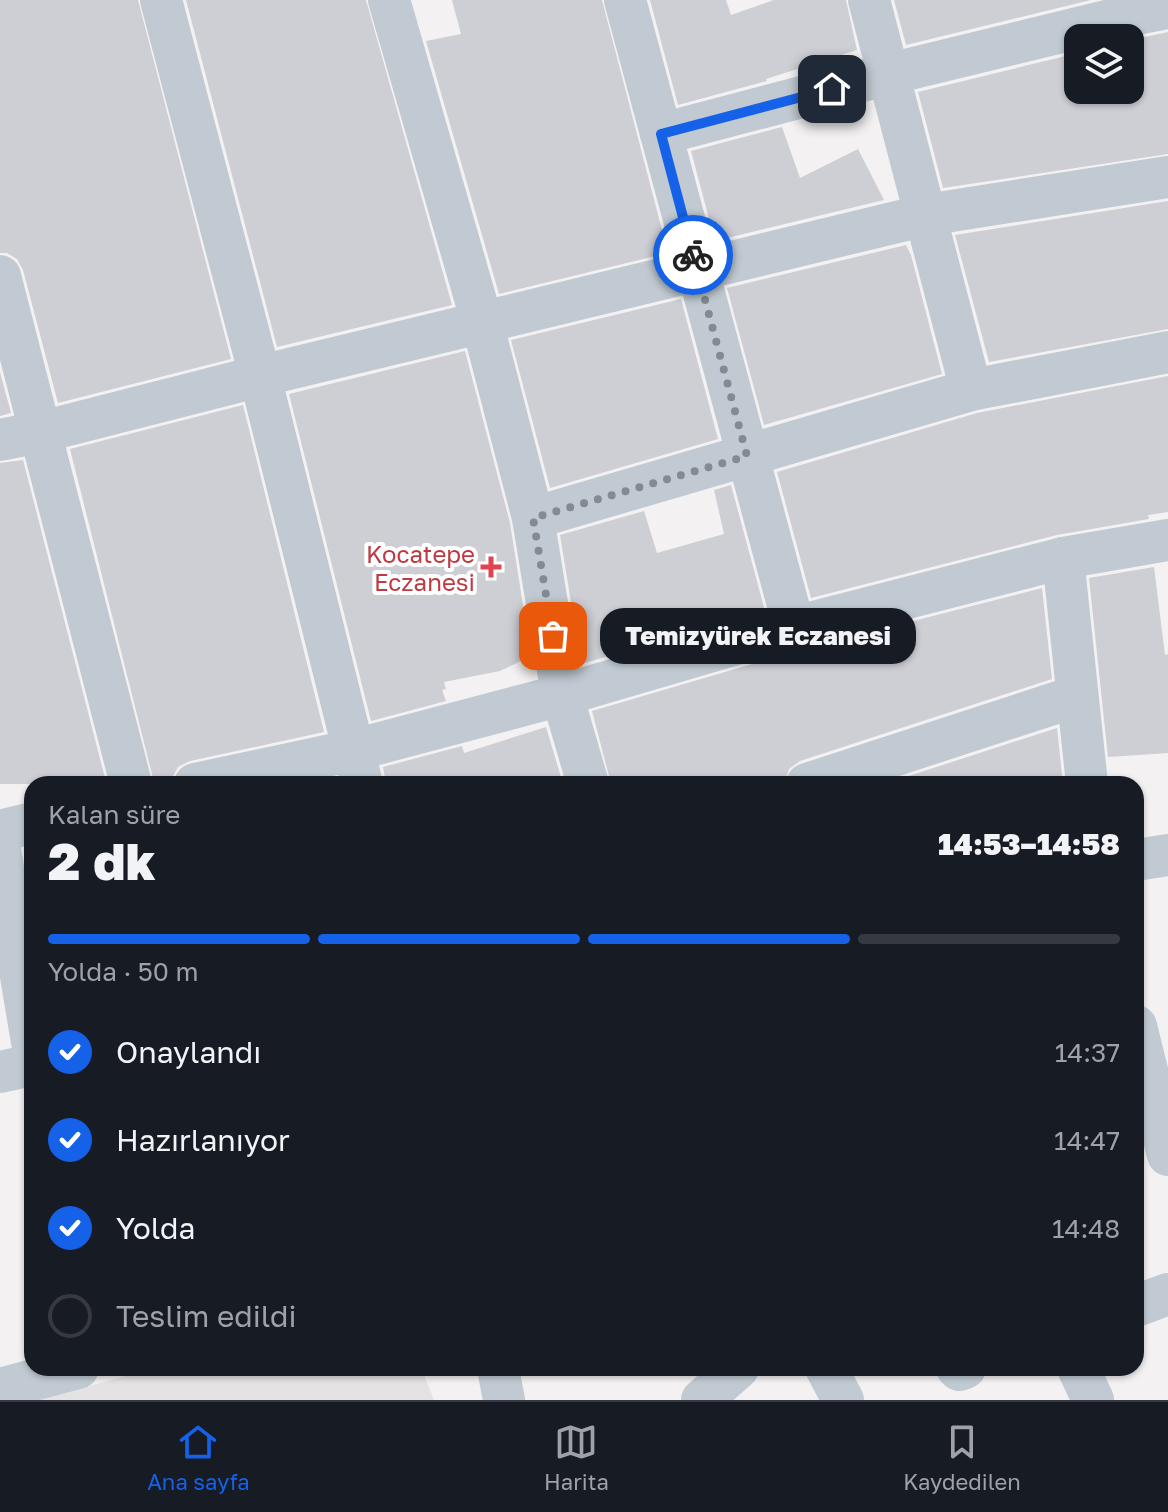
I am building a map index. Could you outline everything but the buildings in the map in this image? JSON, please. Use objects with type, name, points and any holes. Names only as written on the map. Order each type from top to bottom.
[{"type":"street","points":[[161,0],[358,767]]},
{"type":"street","points":[[389,0],[482,322],[533,518],[562,695],[586,776]]},
{"type":"street","points":[[625,0],[794,627]]},
{"type":"street","points":[[869,0],[971,390]]},
{"type":"street","points":[[661,134],[889,74],[1168,8]]},
{"type":"street","points":[[0,440],[926,215],[1168,177]]},
{"type":"street","points":[[0,276],[129,776]]},
{"type":"street","points":[[533,518],[971,390],[1168,352]]},
{"type":"street","points":[[272,776],[358,767],[562,695],[794,627],[1063,558],[1168,540]]},
{"type":"street","points":[[1063,558],[1086,776]]},
{"type":"street","points":[[832,776],[1077,696]]},
{"type":"street","points":[[0,831],[24,825]]},
{"type":"street","points":[[0,850],[24,994]]},
{"type":"street","points":[[1144,859],[1168,855]]},
{"type":"street","points":[[0,1072],[24,1067]]},
{"type":"street","points":[[1146,1107],[1168,1155]]},
{"type":"street","points":[[1144,1303],[1168,1294]]},
{"type":"street","points":[[0,1389],[48,1376]]},
{"type":"street","points":[[500,1376],[504,1400]]},
{"type":"street","points":[[702,1400],[729,1376]]},
{"type":"street","points":[[830,1376],[843,1400]]},
{"type":"street","points":[[1082,1376],[1093,1400]]},
{"type":"shaded area","points":[[126,1376],[424,1376],[434,1400],[39,1400]]},
{"type":"way so far","points":[[553,636],[533,518],[747,456],[693,255]]},
{"type":"place","name":"Kocatepe Eczanesi","points":[[491,567]]},
{"type":"place","name":"Temizyürek Eczanesi","points":[[553,636]]},
{"type":"route","points":[[693,255],[661,134],[832,89]]}]
